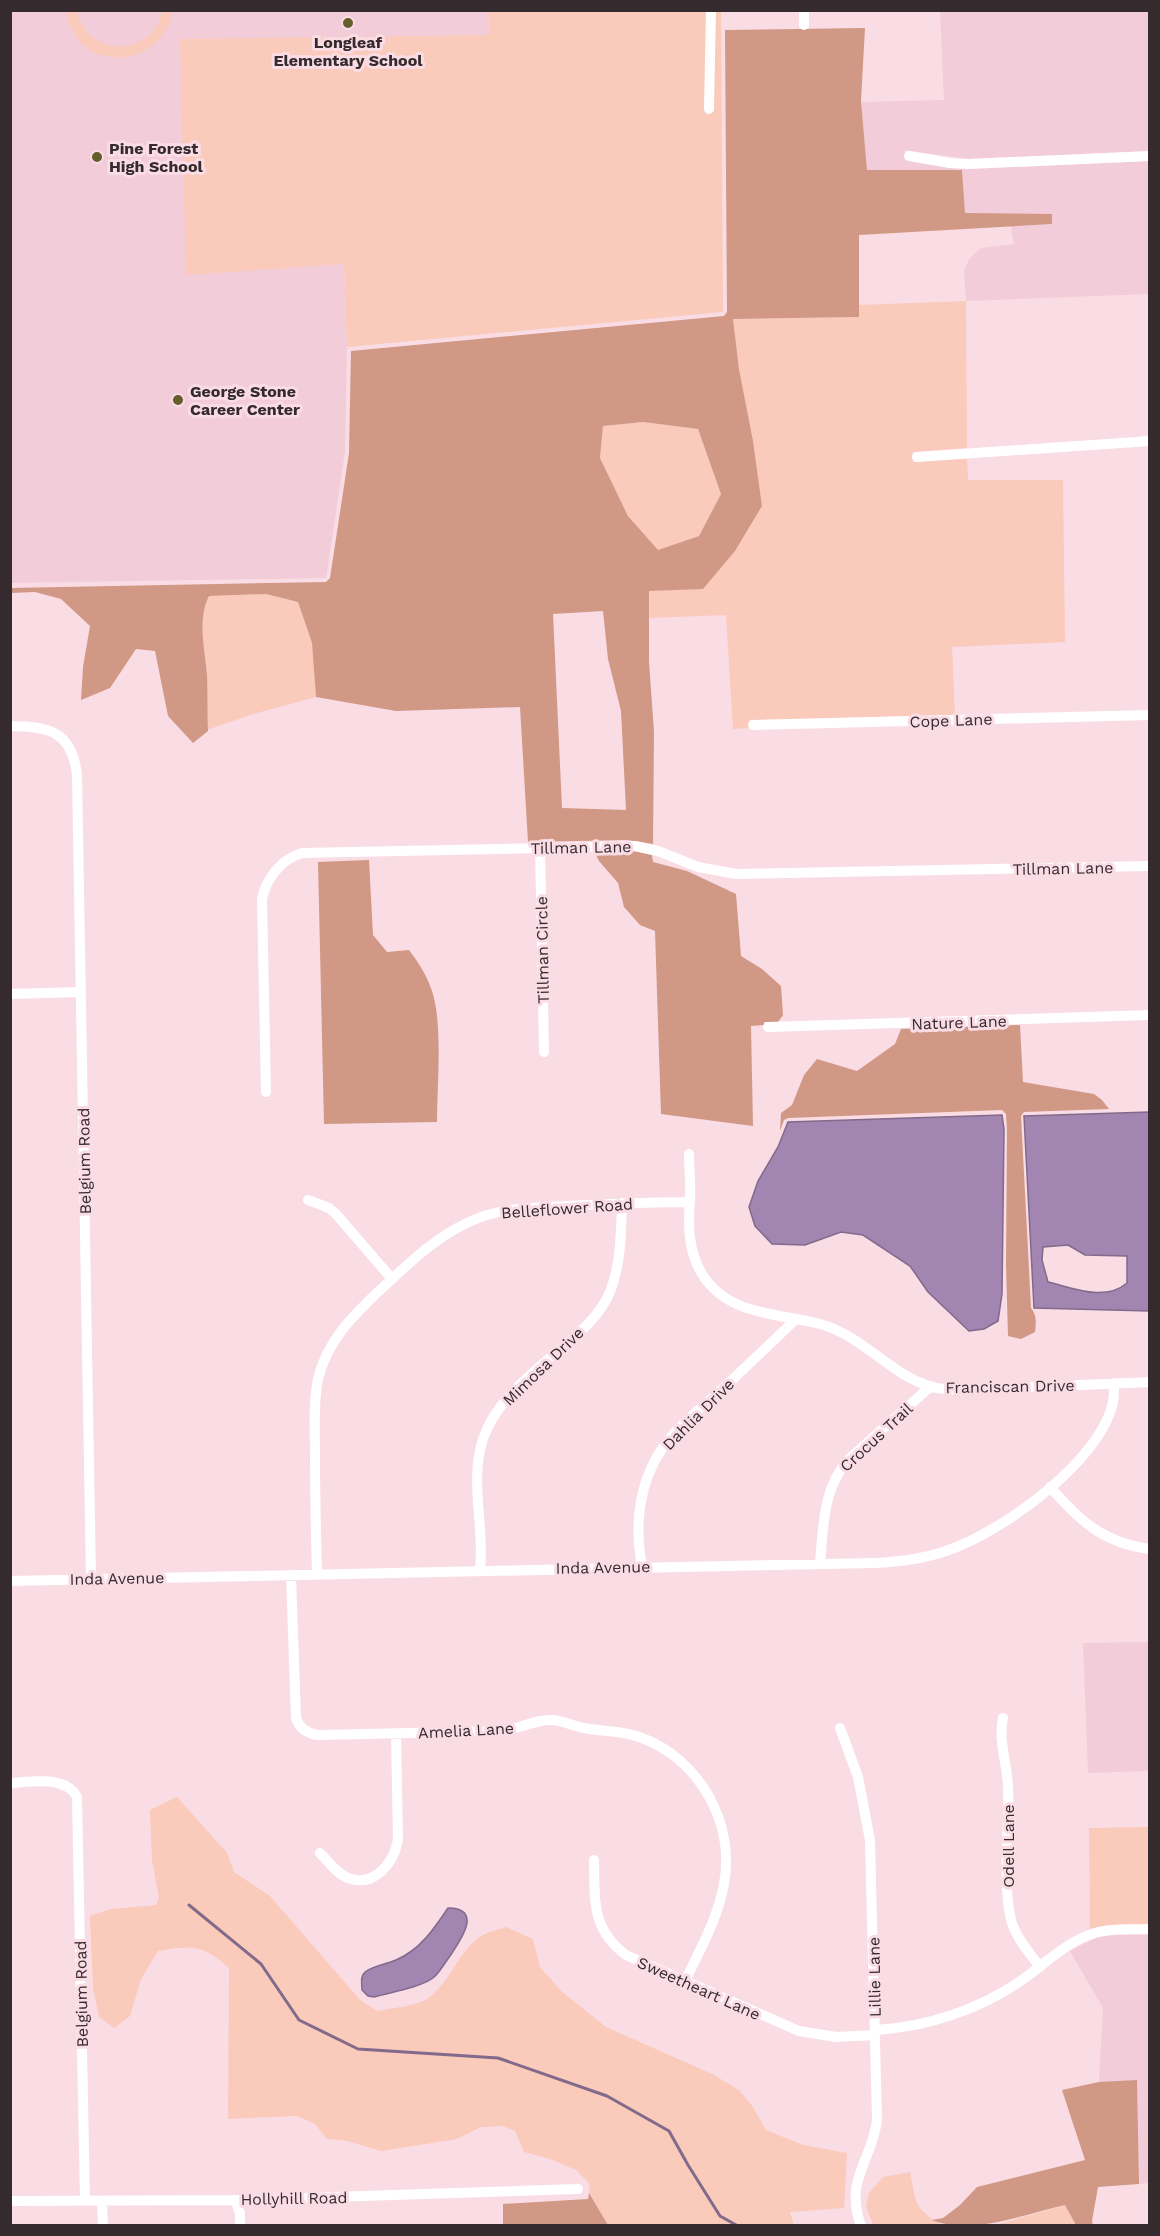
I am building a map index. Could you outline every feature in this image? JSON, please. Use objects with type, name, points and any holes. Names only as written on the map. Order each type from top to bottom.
[{"type":"street","points":[[710,109],[711,10]]},
{"type":"street","points":[[804,10],[804,25]]},
{"type":"street","points":[[909,156],[968,164],[1149,156]]},
{"type":"street","points":[[917,457],[1149,441]]},
{"type":"street","name":"Cope Lane","points":[[753,725],[1149,715]]},
{"type":"street","name":"Belgium Road","points":[[10,726],[46,730],[58,735],[69,744],[72,750],[77,775],[91,1579]]},
{"type":"street","name":"Tillman Circle","points":[[540,847],[544,1052]]},
{"type":"street","name":"Tillman Lane","points":[[266,1092],[262,899],[266,884],[276,871],[291,857],[302,853],[642,847],[698,867],[736,874],[1149,866]]},
{"type":"street","points":[[10,994],[80,993]]},
{"type":"street","name":"Nature Lane","points":[[768,1027],[1149,1015]]},
{"type":"street","name":"Franciscan Drive","points":[[689,1154],[688,1215],[691,1245],[700,1271],[725,1298],[750,1310],[820,1324],[847,1334],[918,1382],[931,1386],[978,1389],[1149,1382]]},
{"type":"street","points":[[308,1200],[329,1208],[336,1214],[392,1279]]},
{"type":"street","name":"Belleflower Road","points":[[317,1575],[316,1393],[320,1371],[328,1351],[345,1325],[392,1279],[434,1243],[460,1226],[483,1216],[515,1209],[690,1202]]},
{"type":"street","name":"Mimosa Drive","points":[[480,1570],[482,1537],[478,1487],[483,1438],[491,1421],[507,1398],[592,1320],[606,1301],[617,1269],[622,1203]]},
{"type":"street","name":"Dahlia Drive","points":[[642,1566],[638,1533],[640,1505],[648,1476],[663,1448],[688,1420],[796,1320]]},
{"type":"street","name":"Inda Avenue","points":[[10,1581],[820,1564],[891,1562],[925,1557],[969,1542],[1005,1522],[1050,1487],[1077,1461],[1096,1438],[1110,1412],[1114,1383]]},
{"type":"street","name":"Crocus Trail","points":[[820,1564],[828,1498],[837,1473],[849,1459],[931,1386]]},
{"type":"street","points":[[1050,1487],[1102,1535],[1116,1542],[1149,1549]]},
{"type":"street","name":"Amelia Lane","points":[[291,1575],[296,1718],[300,1727],[306,1732],[317,1735],[504,1731],[553,1720],[584,1728],[627,1733],[651,1741],[677,1758],[703,1786],[716,1810],[723,1829],[726,1860],[724,1885],[718,1909],[685,1981]]},
{"type":"street","name":"Odell Lane","points":[[1003,1718],[1000,1730],[1007,1767],[1009,1911],[1016,1934],[1040,1967]]},
{"type":"street","name":"Lillie Lane","points":[[840,1728],[861,1787],[870,1840],[877,2120],[857,2178],[855,2191],[855,2203],[861,2226]]},
{"type":"street","points":[[320,1853],[337,1871],[352,1879],[373,1876],[389,1865],[398,1839],[396,1733]]},
{"type":"street","name":"Belgium Road","points":[[10,1783],[49,1782],[67,1785],[72,1789],[78,1802],[85,2200]]},
{"type":"street","name":"Sweetheart Lane","points":[[594,1860],[595,1907],[599,1924],[608,1939],[631,1957],[799,2031],[836,2037],[920,2024],[957,2013],[1000,1994],[1065,1948],[1095,1933],[1109,1930],[1149,1929]]},
{"type":"street","name":"Hollyhill Road","points":[[10,2201],[235,2200],[578,2189]]},
{"type":"street","points":[[102,2200],[103,2226]]},
{"type":"street","points":[[235,2200],[240,2213],[240,2226]]},
{"type":"shaded area","points":[[10,11],[488,11],[489,35],[180,40],[344,263],[347,347],[345,452],[326,578],[11,583]]},
{"type":"shaded area","points":[[66,11],[77,11],[83,26],[94,38],[120,47],[146,38],[156,27],[162,11],[173,11],[165,31],[152,46],[136,54],[118,58],[101,55],[85,46],[73,32]]},
{"type":"shaded area","points":[[488,11],[721,11],[723,312],[347,347],[344,264],[186,275],[180,39],[489,35]]},
{"type":"shaded area","points":[[940,11],[1149,11],[1149,151],[968,159],[905,150],[904,159],[968,169],[1149,161],[1149,294],[966,301],[964,271],[969,259],[981,248],[1014,244],[1011,226],[1052,224],[1052,214],[965,213],[962,170],[867,170],[861,102],[944,100]]},
{"type":"shaded area","points":[[865,28],[861,101],[867,170],[962,170],[965,213],[1052,214],[1052,224],[859,235],[859,317],[733,319],[762,506],[735,551],[703,589],[649,591],[649,662],[654,732],[653,844],[627,840],[528,842],[520,707],[396,711],[316,697],[312,643],[298,602],[266,594],[209,596],[203,615],[208,731],[193,743],[168,716],[155,651],[136,649],[110,688],[81,700],[83,667],[90,626],[61,599],[35,592],[11,593],[10,588],[326,582],[330,578],[349,453],[351,351],[724,316],[727,312],[725,30]],"holes":[[[643,422],[698,429],[721,494],[699,536],[658,550],[628,516],[600,458],[603,426]],[[603,611],[608,659],[621,711],[626,810],[562,808],[553,614]]]},
{"type":"shaded area","points":[[966,301],[967,448],[912,452],[913,462],[967,458],[968,480],[1063,480],[1065,642],[952,647],[955,715],[749,720],[749,728],[733,729],[726,615],[649,618],[649,591],[703,588],[735,551],[762,506],[733,319],[859,317],[859,305]]},
{"type":"shaded area","points":[[643,422],[698,429],[721,494],[699,536],[658,550],[628,516],[600,458],[603,426]]},
{"type":"shaded area","points":[[266,594],[298,602],[312,643],[316,697],[253,714],[207,730],[207,674],[203,624],[205,605],[209,596]]},
{"type":"shaded area","points":[[594,851],[634,851],[652,855],[653,862],[687,871],[736,894],[741,956],[762,969],[781,986],[783,1015],[778,1022],[764,1022],[764,1025],[751,1026],[753,1126],[661,1114],[655,931],[640,925],[624,907],[618,883],[599,861]]},
{"type":"shaded area","points":[[369,860],[373,935],[387,952],[409,950],[428,980],[432,991],[437,1020],[439,1055],[437,1122],[324,1124],[318,862]]},
{"type":"shaded area","points":[[1020,1025],[1023,1082],[1094,1094],[1109,1109],[1024,1112],[1021,1116],[1031,1308],[1036,1322],[1035,1332],[1021,1339],[1008,1336],[1007,1129],[1006,1114],[1002,1110],[788,1118],[784,1120],[780,1131],[781,1113],[792,1105],[804,1075],[817,1059],[857,1071],[895,1044],[901,1029]]},
{"type":"shaded area","points":[[1149,1112],[1149,1311],[1034,1308],[1024,1116]],"holes":[[[1068,1245],[1085,1255],[1127,1256],[1127,1283],[1118,1289],[1099,1293],[1048,1282],[1042,1260],[1043,1247]]]},
{"type":"shaded area","points":[[1002,1115],[1004,1129],[1002,1294],[998,1321],[984,1329],[969,1331],[928,1292],[910,1266],[863,1235],[841,1232],[805,1245],[772,1244],[755,1226],[749,1207],[758,1181],[778,1147],[788,1122]]},
{"type":"shaded area","points":[[1149,1642],[1149,1771],[1088,1773],[1083,1643]]},
{"type":"shaded area","points":[[177,1797],[227,1853],[234,1872],[270,1896],[360,2000],[377,2011],[413,2004],[431,1996],[476,1940],[506,1927],[533,1939],[540,1967],[561,1991],[606,2027],[712,2074],[739,2090],[753,2107],[766,2130],[803,2145],[847,2153],[844,2208],[790,2212],[794,2225],[608,2225],[589,2193],[590,2184],[576,2170],[550,2159],[524,2152],[515,2131],[503,2126],[481,2127],[457,2139],[381,2151],[348,2141],[327,2139],[315,2124],[297,2116],[228,2119],[229,1968],[212,1954],[196,1948],[158,1951],[141,1979],[130,2016],[114,2028],[99,2017],[93,1988],[90,1916],[111,1909],[156,1905],[159,1898],[152,1860],[150,1810]]},
{"type":"shaded area","points":[[1149,1827],[1149,1924],[1109,1925],[1090,1929],[1089,1828]]},
{"type":"shaded area","points":[[448,1908],[459,1909],[465,1913],[466,1926],[459,1942],[435,1976],[413,1987],[374,1997],[368,1996],[362,1990],[363,1974],[412,1951],[432,1931]]},
{"type":"shaded area","points":[[1149,1934],[1149,2183],[1139,2184],[1137,2081],[1099,2082],[1103,2008],[1070,1951],[1096,1938],[1110,1935]]},
{"type":"shaded area","points":[[1137,2080],[1139,2184],[1098,2187],[1093,2225],[1076,2225],[1065,2205],[981,2225],[964,2226],[932,2220],[943,2218],[960,2205],[977,2187],[1085,2160],[1062,2090],[1099,2082]]},
{"type":"shaded area","points":[[910,2172],[918,2204],[927,2215],[944,2225],[873,2225],[866,2206],[869,2193],[883,2177]]},
{"type":"shaded area","points":[[589,2193],[608,2225],[503,2225],[503,2204],[588,2199]]},
{"type":"shaded area","points":[[1065,2205],[1076,2225],[992,2226]]},
{"type":"waterway","points":[[189,1905],[261,1964],[299,2020],[358,2049],[498,2058],[607,2096],[669,2131],[720,2216],[738,2226]]},
{"type":"place","name":"Longleaf Elementary School","points":[[348,23]]},
{"type":"place","name":"Pine Forest High School","points":[[97,157]]},
{"type":"place","name":"George Stone Career Center","points":[[178,400]]}]
